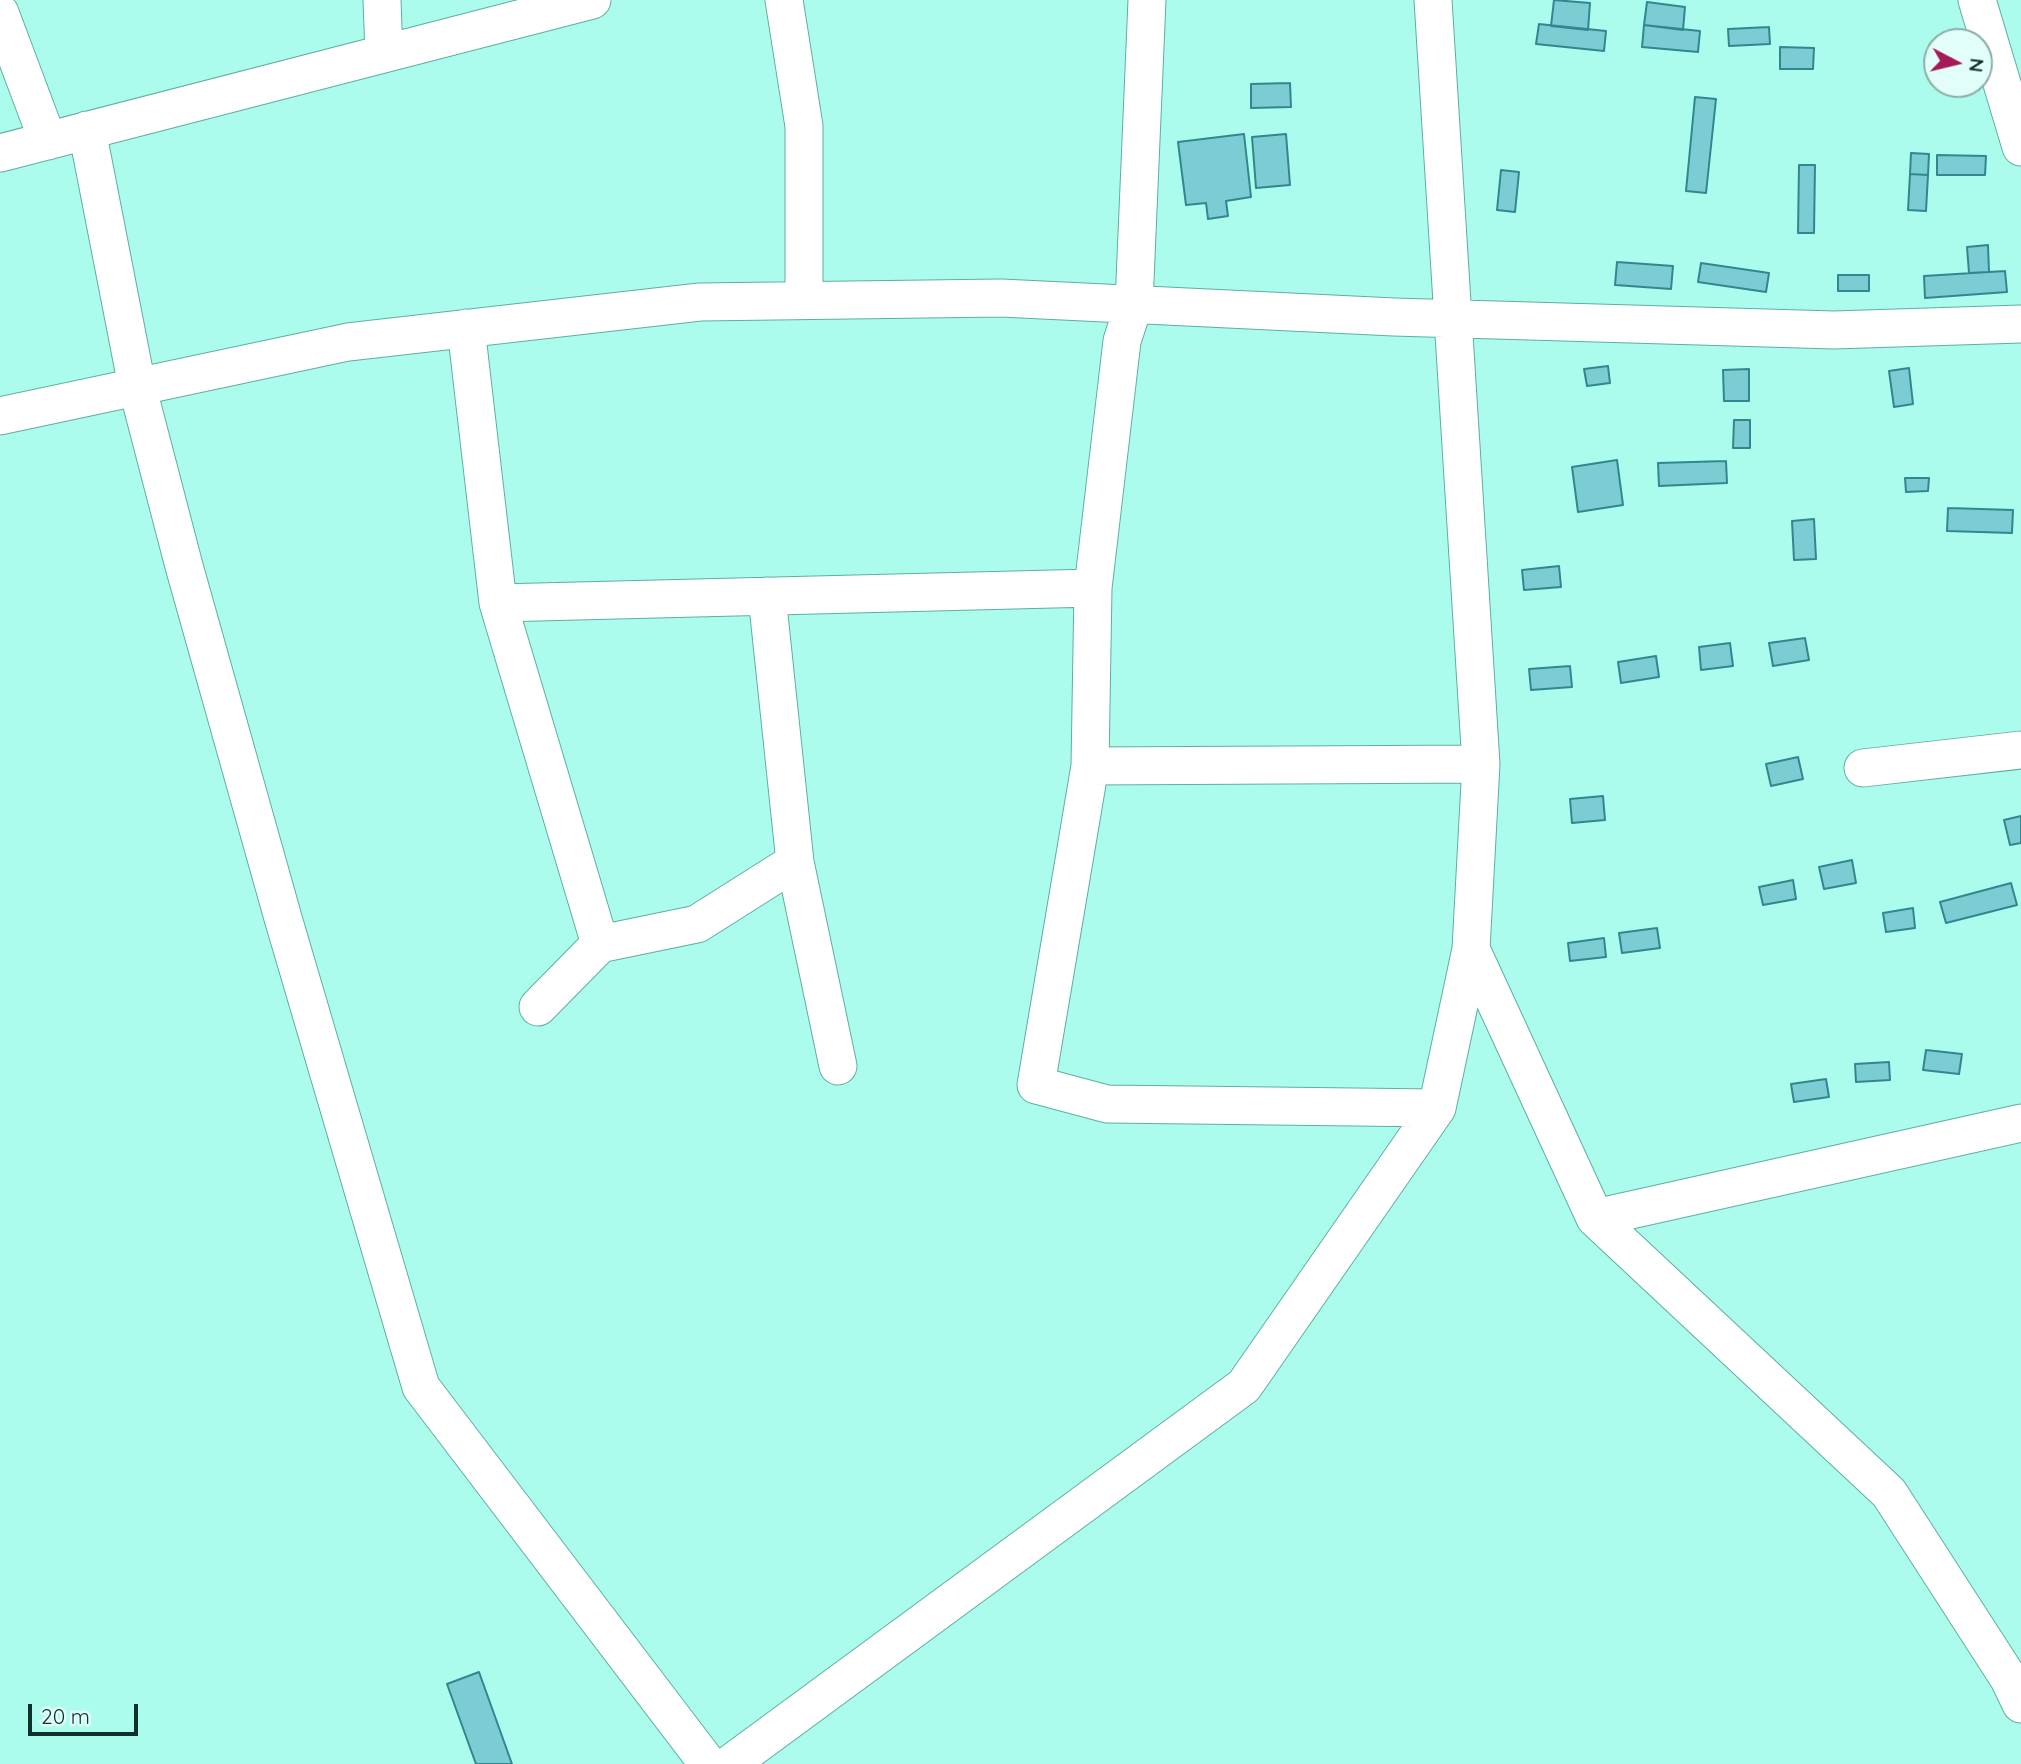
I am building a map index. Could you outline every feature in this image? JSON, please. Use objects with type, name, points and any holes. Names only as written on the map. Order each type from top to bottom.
[{"type":"street","points":[[382,0],[384,54]]},
{"type":"street","points":[[0,153],[592,0]]},
{"type":"street","points":[[784,0],[804,126],[804,300]]},
{"type":"street","points":[[1147,0],[1134,304],[1122,341],[1093,588],[1090,766],[1036,1085],[1107,1104],[1437,1108]]},
{"type":"street","points":[[730,1764],[1244,1386],[1437,1108],[1471,949],[1481,764],[1433,0]]},
{"type":"street","points":[[1977,0],[2021,148]]},
{"type":"street","points":[[0,13],[48,141]]},
{"type":"street","points":[[87,131],[137,387],[283,918],[421,1387],[708,1764]]},
{"type":"street","points":[[0,416],[348,342],[700,302],[1001,298],[1453,318],[1834,330],[2021,324]]},
{"type":"street","points":[[466,328],[498,603],[600,944]]},
{"type":"street","points":[[498,603],[1093,588]]},
{"type":"street","points":[[767,596],[795,862],[838,1066]]},
{"type":"street","points":[[1863,768],[2021,750]]},
{"type":"street","points":[[1090,766],[1481,764]]},
{"type":"street","points":[[538,1007],[600,944],[697,924],[795,862]]},
{"type":"street","points":[[1471,949],[1595,1218],[1889,1493],[2009,1679],[2021,1704]]},
{"type":"street","points":[[1595,1218],[2021,1123]]},
{"type":"building","points":[[1554,0],[1590,3],[1588,30],[1551,26]]},
{"type":"building","points":[[1647,2],[1685,7],[1683,30],[1644,25]]},
{"type":"building","points":[[1539,24],[1606,31],[1604,51],[1536,44]]},
{"type":"building","points":[[1644,25],[1700,31],[1698,52],[1642,47]]},
{"type":"building","points":[[1769,27],[1770,44],[1729,46],[1728,29]]},
{"type":"building","points":[[1780,47],[1814,48],[1813,69],[1780,69]]},
{"type":"building","points":[[1290,83],[1291,107],[1251,108],[1251,84]]},
{"type":"building","points":[[1695,97],[1716,99],[1706,193],[1686,191]]},
{"type":"building","points":[[1244,134],[1251,197],[1226,201],[1228,216],[1208,219],[1206,203],[1186,205],[1178,142]]},
{"type":"building","points":[[1286,134],[1290,185],[1256,188],[1252,137]]},
{"type":"building","points":[[1911,153],[1929,154],[1928,175],[1910,174]]},
{"type":"building","points":[[1937,155],[1986,156],[1985,175],[1937,175]]},
{"type":"building","points":[[1799,165],[1815,165],[1814,233],[1798,233]]},
{"type":"building","points":[[1501,170],[1519,172],[1515,212],[1497,210]]},
{"type":"building","points":[[1910,174],[1928,175],[1926,211],[1908,210]]},
{"type":"building","points":[[1988,245],[1989,272],[1969,273],[1967,247]]},
{"type":"building","points":[[1617,262],[1673,266],[1671,289],[1615,285]]},
{"type":"building","points":[[1701,263],[1769,273],[1766,292],[1698,282]]},
{"type":"building","points":[[2005,271],[2007,292],[1925,298],[1924,276]]},
{"type":"building","points":[[1838,275],[1869,275],[1869,291],[1838,291]]},
{"type":"building","points":[[1608,366],[1610,383],[1587,386],[1584,369]]},
{"type":"building","points":[[1909,368],[1913,404],[1894,407],[1889,371]]},
{"type":"building","points":[[1749,369],[1749,401],[1724,401],[1723,370]]},
{"type":"building","points":[[1734,420],[1750,420],[1750,448],[1733,448]]},
{"type":"building","points":[[1617,460],[1623,505],[1578,512],[1572,467]]},
{"type":"building","points":[[1726,461],[1727,483],[1659,486],[1658,463]]},
{"type":"building","points":[[1905,478],[1929,478],[1928,491],[1906,492]]},
{"type":"building","points":[[1948,508],[2013,510],[2012,533],[1947,531]]},
{"type":"building","points":[[1814,519],[1816,559],[1794,560],[1792,521]]},
{"type":"building","points":[[1559,566],[1561,587],[1524,590],[1522,570]]},
{"type":"building","points":[[1805,638],[1809,660],[1773,666],[1769,643]]},
{"type":"building","points":[[1730,643],[1733,666],[1701,670],[1699,647]]},
{"type":"building","points":[[1656,656],[1659,677],[1621,683],[1618,662]]},
{"type":"building","points":[[1570,666],[1572,687],[1531,690],[1529,669]]},
{"type":"building","points":[[1798,757],[1803,779],[1771,786],[1766,764]]},
{"type":"building","points":[[1603,796],[1605,820],[1572,823],[1570,799]]},
{"type":"building","points":[[2021,816],[2021,843],[2010,845],[2004,820]]},
{"type":"building","points":[[1852,860],[1856,883],[1824,889],[1819,867]]},
{"type":"building","points":[[1793,880],[1796,899],[1763,905],[1759,887]]},
{"type":"building","points":[[2011,883],[2017,905],[1946,923],[1940,902]]},
{"type":"building","points":[[1913,908],[1915,928],[1886,932],[1883,913]]},
{"type":"building","points":[[1657,928],[1660,948],[1622,953],[1619,933]]},
{"type":"building","points":[[1604,938],[1606,957],[1570,961],[1568,943]]},
{"type":"building","points":[[1926,1050],[1962,1054],[1959,1074],[1923,1070]]},
{"type":"building","points":[[1889,1062],[1890,1080],[1856,1082],[1855,1064]]},
{"type":"building","points":[[1826,1079],[1829,1097],[1794,1102],[1791,1084]]},
{"type":"building","points":[[479,1672],[512,1764],[476,1764],[447,1684]]}]
